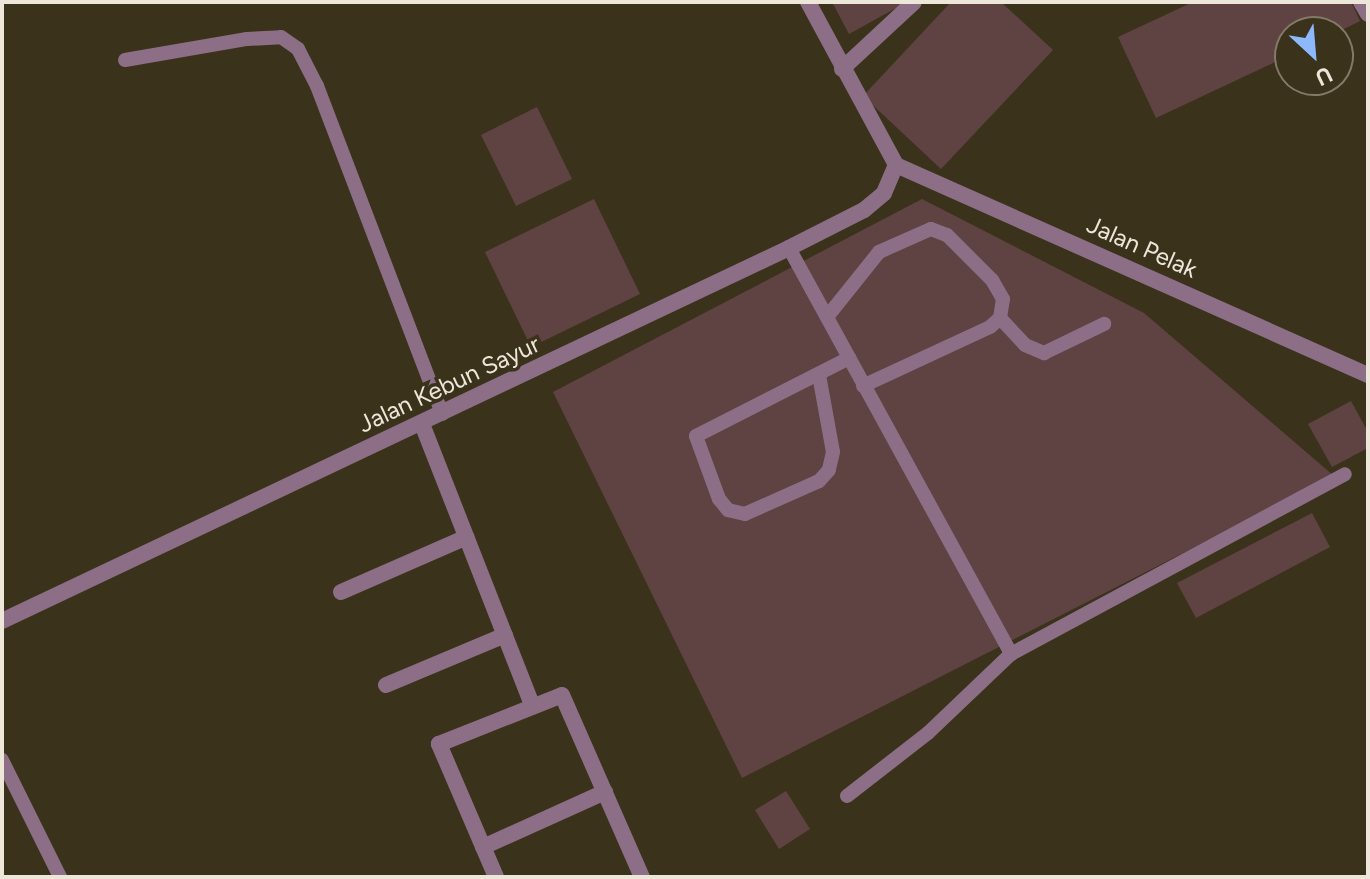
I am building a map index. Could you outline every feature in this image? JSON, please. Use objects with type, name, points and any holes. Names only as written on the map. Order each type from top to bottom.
[{"type":"street","points":[[808,2],[896,165]]},
{"type":"street","points":[[842,69],[914,2]]},
{"type":"street","points":[[1361,2],[1368,14]]},
{"type":"street","name":"Jalan Kebun Sayur","points":[[2,621],[422,424],[864,210],[884,193],[896,165]]},
{"type":"street","name":"Jalan Pelak","points":[[896,165],[1368,375]]},
{"type":"street","points":[[422,424],[532,704]]},
{"type":"street","points":[[341,592],[467,537]]},
{"type":"street","points":[[386,685],[505,635]]},
{"type":"street","points":[[496,877],[439,744],[532,704],[562,695],[642,877]]},
{"type":"street","points":[[483,847],[605,792]]},
{"type":"lane","points":[[125,60],[247,39],[281,37],[298,49],[317,86],[442,414]]},
{"type":"lane","points":[[827,317],[879,252],[931,229],[947,235],[992,280],[1003,299],[1000,318]]},
{"type":"lane","points":[[789,248],[1011,654]]},
{"type":"lane","points":[[1000,318],[1025,345],[1044,353],[1104,324]]},
{"type":"lane","points":[[863,386],[1000,318]]},
{"type":"lane","points":[[819,375],[833,452],[829,470],[819,481],[745,514],[728,510],[719,499],[696,436],[849,358]]},
{"type":"lane","points":[[847,796],[938,725],[1011,654],[1345,474]]},
{"type":"lane","points":[[2,760],[60,877]]},
{"type":"building","points":[[832,2],[907,2],[849,34]]},
{"type":"building","points":[[951,2],[1001,2],[1053,50],[941,169],[863,96]]},
{"type":"building","points":[[1193,2],[1351,2],[1360,21],[1354,24],[1354,16],[1274,16],[1274,63],[1156,118],[1118,37]]},
{"type":"building","points":[[537,107],[572,179],[516,206],[481,135]]},
{"type":"building","points":[[594,199],[640,294],[531,347],[485,252]]},
{"type":"building","points":[[922,199],[1144,313],[1334,476],[742,778],[553,392]]},
{"type":"building","points":[[1351,401],[1368,432],[1368,448],[1332,467],[1308,424]]},
{"type":"building","points":[[1312,513],[1330,547],[1196,618],[1177,583]]},
{"type":"building","points":[[786,791],[810,829],[779,849],[755,810]]}]
